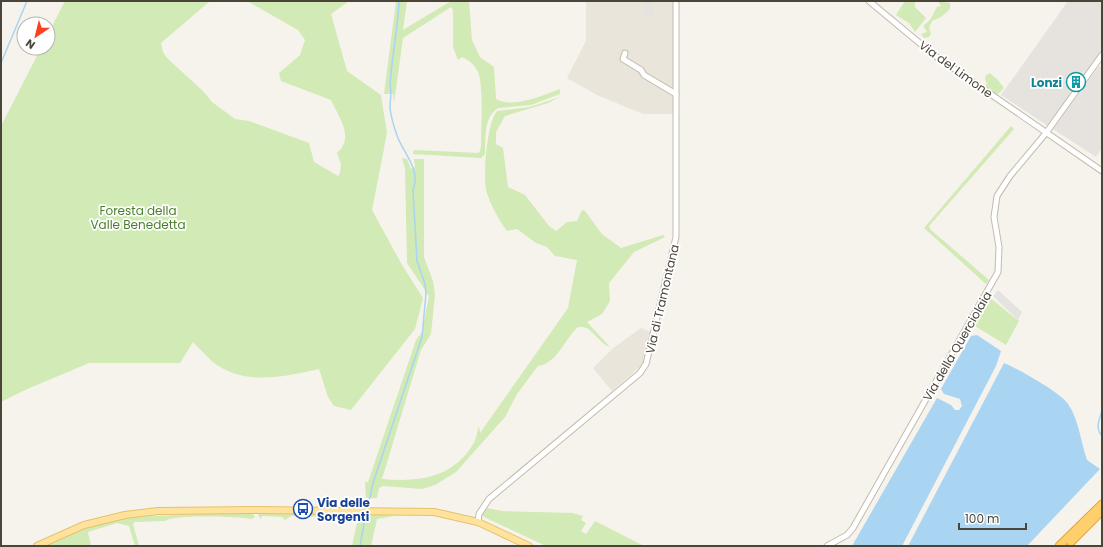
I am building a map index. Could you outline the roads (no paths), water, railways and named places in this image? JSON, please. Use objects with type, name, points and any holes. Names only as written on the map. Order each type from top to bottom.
[{"type":"highway","points":[[1060,546],[1102,504]]},
{"type":"highway","points":[[1066,546],[1101,513]]},
{"type":"main road","points":[[37,546],[84,525],[110,518],[141,513],[256,510],[434,512],[478,522],[529,546]]},
{"type":"street","name":"Via di Tramontana","points":[[478,522],[479,514],[489,498],[640,374],[646,364],[676,237],[676,1]]},
{"type":"street","name":"Via del Limone","points":[[868,1],[934,55],[1102,171]]},
{"type":"street","points":[[625,53],[623,59],[641,70],[644,75],[676,94]]},
{"type":"street","points":[[1046,133],[1102,55]]},
{"type":"street","name":"Via della Querciolaia","points":[[827,546],[847,535],[853,528],[990,288],[998,272],[1000,260],[994,217],[997,196],[1010,176],[1046,133]]},
{"type":"water","points":[[977,335],[1001,351],[996,366],[902,546],[852,546],[937,398],[951,405],[955,410],[959,410],[962,406],[960,399],[944,394],[941,389],[971,336]]},
{"type":"water","points":[[1004,363],[1038,381],[1064,399],[1075,417],[1087,460],[1100,469],[1027,546],[908,546]]},
{"type":"waterway","points":[[1,63],[27,1]]},
{"type":"waterway","points":[[367,510],[373,483],[422,337],[426,294],[425,284],[417,261],[413,190],[415,183],[414,170],[398,138],[390,108],[390,84],[399,1]]},
{"type":"waterway","points":[[1102,411],[1098,427],[1102,436]]},
{"type":"waterway","points":[[360,546],[366,513]]},
{"type":"place","name":"Lonzi","points":[[1076,82]]},
{"type":"place","name":"Via delle Sorgenti","points":[[303,509]]},
{"type":"park label","name":"Foresta della Valle Benedetta","points":[[138,217]]}]
